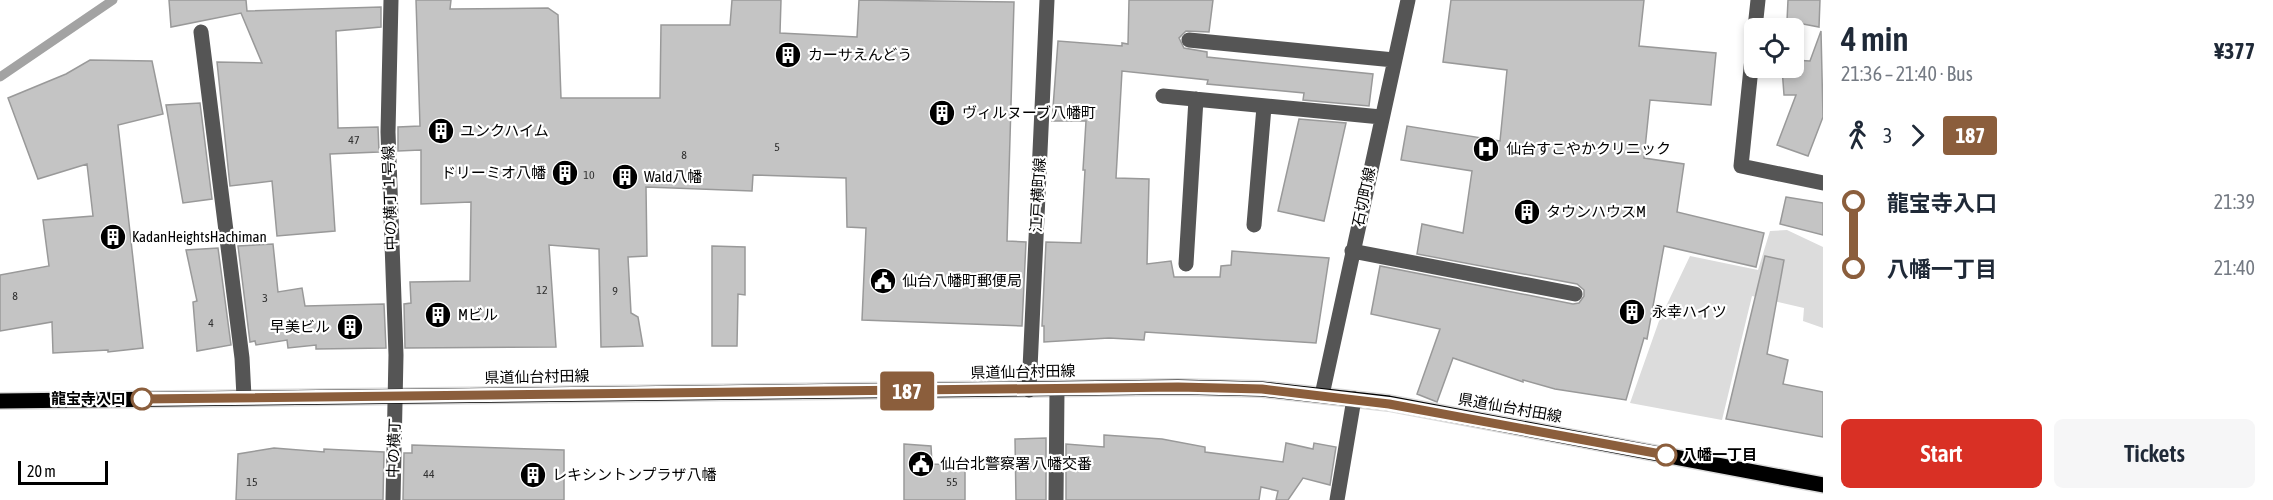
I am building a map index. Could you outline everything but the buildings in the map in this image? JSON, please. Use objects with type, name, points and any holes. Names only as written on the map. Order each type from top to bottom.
[{"type":"main road","name":"県道仙台村田線","points":[[0,400],[1178,387],[1322,394],[1823,485]]},
{"type":"street","name":"中の横丁１号線","points":[[390,0],[388,132],[396,397]]},
{"type":"street","name":"江戸横町線","points":[[1029,390],[1047,0]]},
{"type":"street","name":"石切町線","points":[[1322,394],[1408,0]]},
{"type":"street","points":[[1756,18],[1758,0]]},
{"type":"street","points":[[201,32],[242,358],[244,398]]},
{"type":"street","points":[[1189,40],[1394,60]]},
{"type":"street","points":[[1750,78],[1741,166],[1823,183]]},
{"type":"street","points":[[1163,96],[1381,117]]},
{"type":"street","points":[[1186,264],[1196,99]]},
{"type":"street","points":[[1254,225],[1264,107]]},
{"type":"street","points":[[1352,251],[1575,294]]},
{"type":"street","points":[[1056,500],[1057,390]]},
{"type":"street","name":"中の横丁","points":[[393,500],[396,397]]},
{"type":"street","points":[[1337,500],[1354,399]]},
{"type":"shaded area","points":[[1787,230],[1823,247],[1823,328],[1803,321],[1804,308],[1752,296],[1722,420],[1630,403],[1659,321],[1690,256],[1758,270],[1770,231]]},
{"type":"waterway","points":[[0,77],[113,0]]},
{"type":"bus line","name":"187","points":[[142,399],[1178,387],[1262,389],[1322,394],[1389,404],[1666,455]]},
{"type":"place","name":"カーサえんどう","points":[[788,55]]},
{"type":"place","name":"ヴィルヌーブ八幡町","points":[[942,113]]},
{"type":"place","name":"ユンクハイム","points":[[441,131]]},
{"type":"place","name":"仙台すこやかクリニック","points":[[1486,149]]},
{"type":"place","name":"ドリーミオ八幡","points":[[565,173]]},
{"type":"place","name":"Wald八幡","points":[[625,177]]},
{"type":"place","name":"タウンハウスM","points":[[1527,212]]},
{"type":"place","name":"KadanHeightsHachiman","points":[[113,237]]},
{"type":"place","name":"仙台八幡町郵便局","points":[[883,281]]},
{"type":"place","name":"永幸ハイツ","points":[[1632,312]]},
{"type":"place","name":"Mビル","points":[[438,315]]},
{"type":"place","name":"早美ビル","points":[[350,327]]},
{"type":"place","name":"龍宝寺入口","points":[[142,399]]},
{"type":"place","name":"八幡一丁目","points":[[1666,455]]},
{"type":"place","name":"仙台北警察署 八幡交番","points":[[921,464]]},
{"type":"place","name":"レキシントンプラザ八幡","points":[[533,475]]}]
